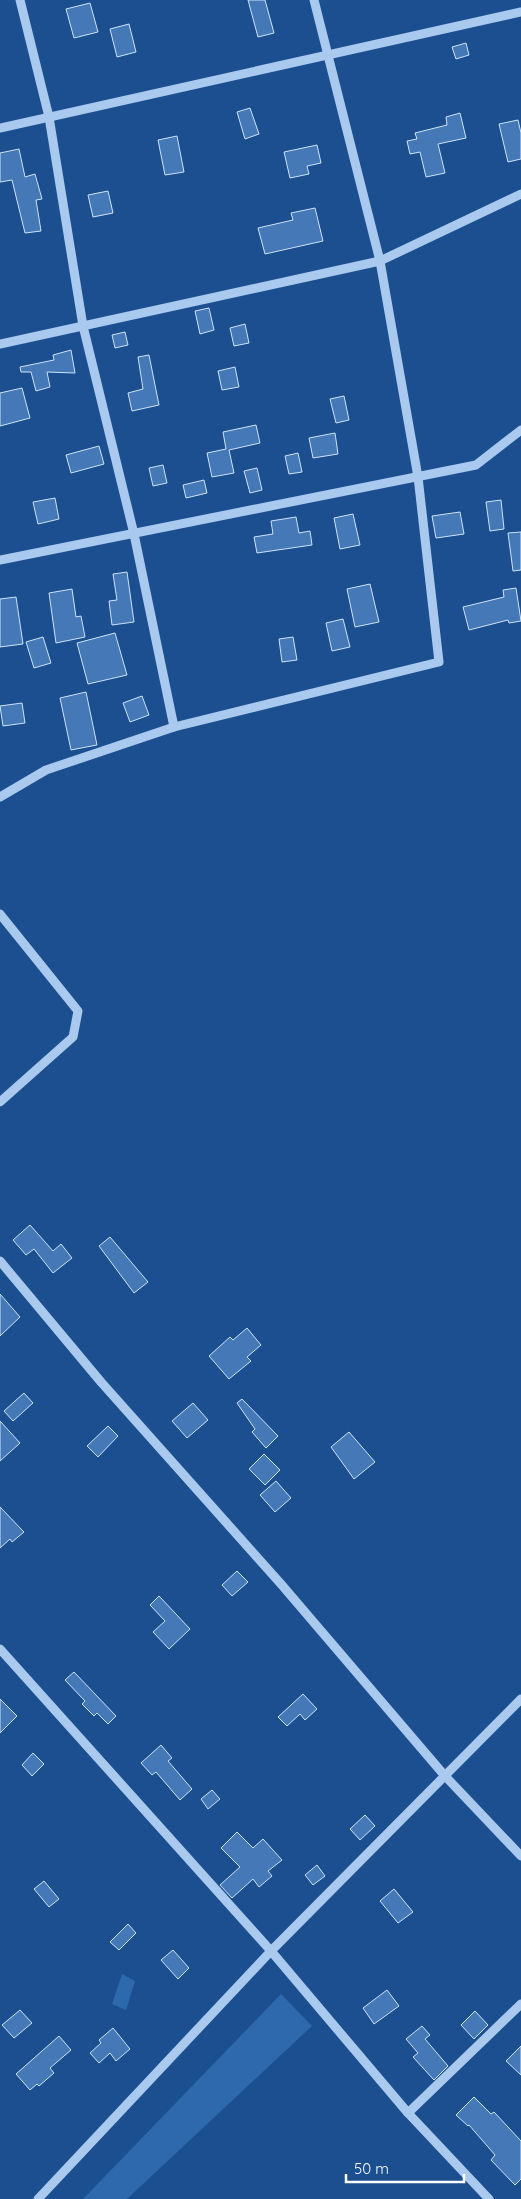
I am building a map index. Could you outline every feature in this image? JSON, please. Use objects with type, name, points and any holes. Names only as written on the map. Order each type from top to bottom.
[{"type":"street","points":[[20,0],[49,117],[83,326],[134,534],[174,727]]},
{"type":"street","points":[[0,797],[46,770],[174,727],[439,662],[418,477],[380,261],[314,0]]},
{"type":"street","points":[[0,128],[521,12]]},
{"type":"street","points":[[0,344],[380,261],[521,194]]},
{"type":"street","points":[[0,560],[476,465],[521,430]]},
{"type":"street","points":[[0,914],[78,1011],[73,1037],[0,1102]]},
{"type":"street","points":[[0,1261],[101,1382],[282,1584],[445,1776],[521,1856]]},
{"type":"street","points":[[0,1649],[271,1951],[408,2113],[489,2199]]},
{"type":"street","points":[[38,2199],[271,1951],[521,1699]]},
{"type":"street","points":[[408,2113],[521,2004]]},
{"type":"shaded area","points":[[122,1974],[135,1981],[126,2010],[112,2004]]},
{"type":"shaded area","points":[[281,1994],[312,2026],[127,2199],[83,2199]]},
{"type":"building","points":[[248,0],[265,0],[274,33],[258,37]]},
{"type":"building","points":[[90,3],[98,32],[74,38],[66,9]]},
{"type":"building","points":[[129,24],[136,52],[117,57],[110,29]]},
{"type":"building","points":[[466,43],[469,55],[456,59],[452,47]]},
{"type":"building","points":[[250,108],[259,134],[245,139],[237,112]]},
{"type":"building","points":[[460,113],[466,138],[438,144],[445,173],[426,177],[420,152],[410,154],[407,141],[417,139],[415,133],[447,125],[446,117]]},
{"type":"building","points":[[518,120],[521,133],[521,159],[508,162],[499,124]]},
{"type":"building","points":[[177,136],[184,172],[165,175],[158,140]]},
{"type":"building","points":[[317,145],[321,163],[307,166],[309,174],[290,178],[284,152]]},
{"type":"building","points":[[19,149],[25,177],[35,174],[42,199],[36,200],[41,231],[25,233],[12,180],[0,182],[0,153]]},
{"type":"building","points":[[108,191],[113,213],[93,217],[88,195]]},
{"type":"building","points":[[315,208],[323,241],[265,254],[258,228],[293,220],[291,213]]},
{"type":"building","points":[[209,308],[214,330],[200,334],[195,311]]},
{"type":"building","points":[[245,324],[249,343],[234,346],[230,328]]},
{"type":"building","points":[[125,332],[128,345],[115,348],[112,335]]},
{"type":"building","points":[[71,350],[75,373],[47,372],[50,387],[36,391],[31,372],[21,372],[20,367],[54,360],[53,355]]},
{"type":"building","points":[[149,355],[159,405],[132,411],[128,393],[143,389],[138,357]]},
{"type":"building","points":[[235,367],[239,387],[222,390],[218,371]]},
{"type":"building","points":[[22,388],[30,418],[0,426],[0,393]]},
{"type":"building","points":[[344,396],[349,420],[336,423],[330,399]]},
{"type":"building","points":[[256,425],[260,443],[229,450],[234,473],[212,477],[207,453],[226,449],[223,432]]},
{"type":"building","points":[[335,433],[338,454],[313,458],[309,438]]},
{"type":"building","points":[[99,446],[104,464],[71,473],[66,455]]},
{"type":"building","points":[[298,453],[302,472],[289,474],[285,456]]},
{"type":"building","points":[[163,465],[167,483],[153,486],[149,468]]},
{"type":"building","points":[[257,468],[262,490],[250,493],[244,471]]},
{"type":"building","points":[[204,480],[207,493],[186,498],[183,485]]},
{"type":"building","points":[[55,498],[59,519],[38,524],[33,502]]},
{"type":"building","points":[[501,500],[504,529],[490,531],[486,502]]},
{"type":"building","points":[[460,512],[464,534],[436,538],[432,516]]},
{"type":"building","points":[[353,514],[360,545],[340,549],[334,518]]},
{"type":"building","points":[[296,517],[299,533],[310,531],[312,545],[257,553],[254,537],[273,534],[271,521]]},
{"type":"building","points":[[521,532],[521,570],[513,571],[508,533]]},
{"type":"building","points":[[127,572],[134,622],[112,625],[109,601],[117,600],[113,574]]},
{"type":"building","points":[[370,584],[379,622],[355,627],[347,589]]},
{"type":"building","points":[[516,588],[521,621],[509,623],[508,620],[469,630],[463,607],[504,597],[503,590]]},
{"type":"building","points":[[72,589],[76,617],[81,616],[85,637],[56,643],[49,593]]},
{"type":"building","points":[[16,597],[23,644],[0,647],[0,599]]},
{"type":"building","points":[[343,619],[350,647],[332,651],[326,623]]},
{"type":"building","points":[[115,633],[127,675],[88,684],[77,643]]},
{"type":"building","points":[[43,637],[51,663],[34,668],[26,642]]},
{"type":"building","points":[[293,637],[297,660],[282,662],[279,639]]},
{"type":"building","points":[[86,692],[97,745],[71,750],[60,698]]},
{"type":"building","points":[[142,696],[149,715],[130,722],[123,703]]},
{"type":"building","points":[[22,703],[25,723],[3,726],[0,706]]},
{"type":"building","points":[[30,1225],[53,1251],[61,1244],[72,1258],[53,1273],[34,1249],[26,1255],[13,1240]]},
{"type":"building","points":[[110,1237],[148,1282],[134,1293],[99,1246]]},
{"type":"building","points":[[0,1294],[20,1317],[0,1336]]},
{"type":"building","points":[[247,1328],[261,1345],[247,1357],[251,1361],[229,1379],[209,1356],[230,1337],[233,1340]]},
{"type":"building","points":[[24,1393],[33,1403],[13,1421],[4,1411]]},
{"type":"building","points":[[242,1399],[278,1436],[266,1448],[252,1432],[255,1429],[237,1403]]},
{"type":"building","points":[[193,1403],[208,1420],[187,1438],[172,1421]]},
{"type":"building","points":[[0,1421],[20,1443],[0,1461]]},
{"type":"building","points":[[108,1426],[118,1436],[98,1457],[87,1446]]},
{"type":"building","points":[[349,1432],[375,1462],[354,1479],[331,1447]]},
{"type":"building","points":[[264,1454],[280,1470],[265,1485],[249,1469]]},
{"type":"building","points":[[276,1481],[291,1498],[275,1512],[260,1495]]},
{"type":"building","points":[[0,1507],[24,1532],[12,1542],[10,1539],[0,1548]]},
{"type":"building","points":[[237,1571],[248,1582],[232,1596],[222,1585]]},
{"type":"building","points":[[159,1596],[190,1629],[169,1649],[153,1632],[165,1621],[150,1605]]},
{"type":"building","points":[[74,1672],[116,1716],[108,1724],[97,1713],[94,1716],[82,1704],[85,1701],[65,1680]]},
{"type":"building","points":[[303,1694],[317,1709],[305,1720],[300,1714],[287,1726],[278,1717]]},
{"type":"building","points":[[0,1699],[17,1716],[0,1733]]},
{"type":"building","points":[[161,1745],[172,1758],[168,1761],[192,1789],[180,1800],[156,1772],[152,1775],[141,1763]]},
{"type":"building","points":[[33,1753],[44,1764],[32,1776],[22,1765]]},
{"type":"building","points":[[212,1790],[220,1799],[208,1809],[201,1799]]},
{"type":"building","points":[[365,1815],[375,1826],[360,1840],[350,1829]]},
{"type":"building","points":[[237,1832],[253,1848],[263,1839],[282,1860],[268,1871],[272,1876],[259,1887],[253,1879],[232,1898],[220,1885],[240,1867],[221,1848]]},
{"type":"building","points":[[317,1865],[325,1876],[313,1885],[305,1875]]},
{"type":"building","points":[[44,1881],[59,1899],[49,1907],[34,1889]]},
{"type":"building","points":[[394,1889],[413,1912],[398,1923],[380,1901]]},
{"type":"building","points":[[128,1924],[136,1933],[119,1950],[110,1942]]},
{"type":"building","points":[[173,1950],[189,1968],[178,1979],[161,1960]]},
{"type":"building","points":[[387,1990],[399,2006],[374,2024],[363,2008]]},
{"type":"building","points":[[20,2010],[32,2023],[14,2038],[2,2025]]},
{"type":"building","points":[[475,2011],[488,2025],[474,2039],[461,2025]]},
{"type":"building","points":[[422,2026],[430,2035],[425,2039],[448,2066],[434,2080],[413,2057],[418,2053],[406,2039]]},
{"type":"building","points":[[113,2028],[130,2049],[116,2061],[110,2053],[99,2063],[90,2053],[101,2043],[99,2040]]},
{"type":"building","points":[[59,2036],[71,2050],[50,2068],[54,2073],[39,2086],[37,2084],[30,2090],[16,2074]]},
{"type":"building","points":[[521,2046],[521,2075],[506,2061]]},
{"type":"building","points":[[474,2097],[491,2114],[494,2112],[521,2141],[521,2179],[515,2185],[491,2160],[495,2155],[469,2125],[456,2115]]}]
